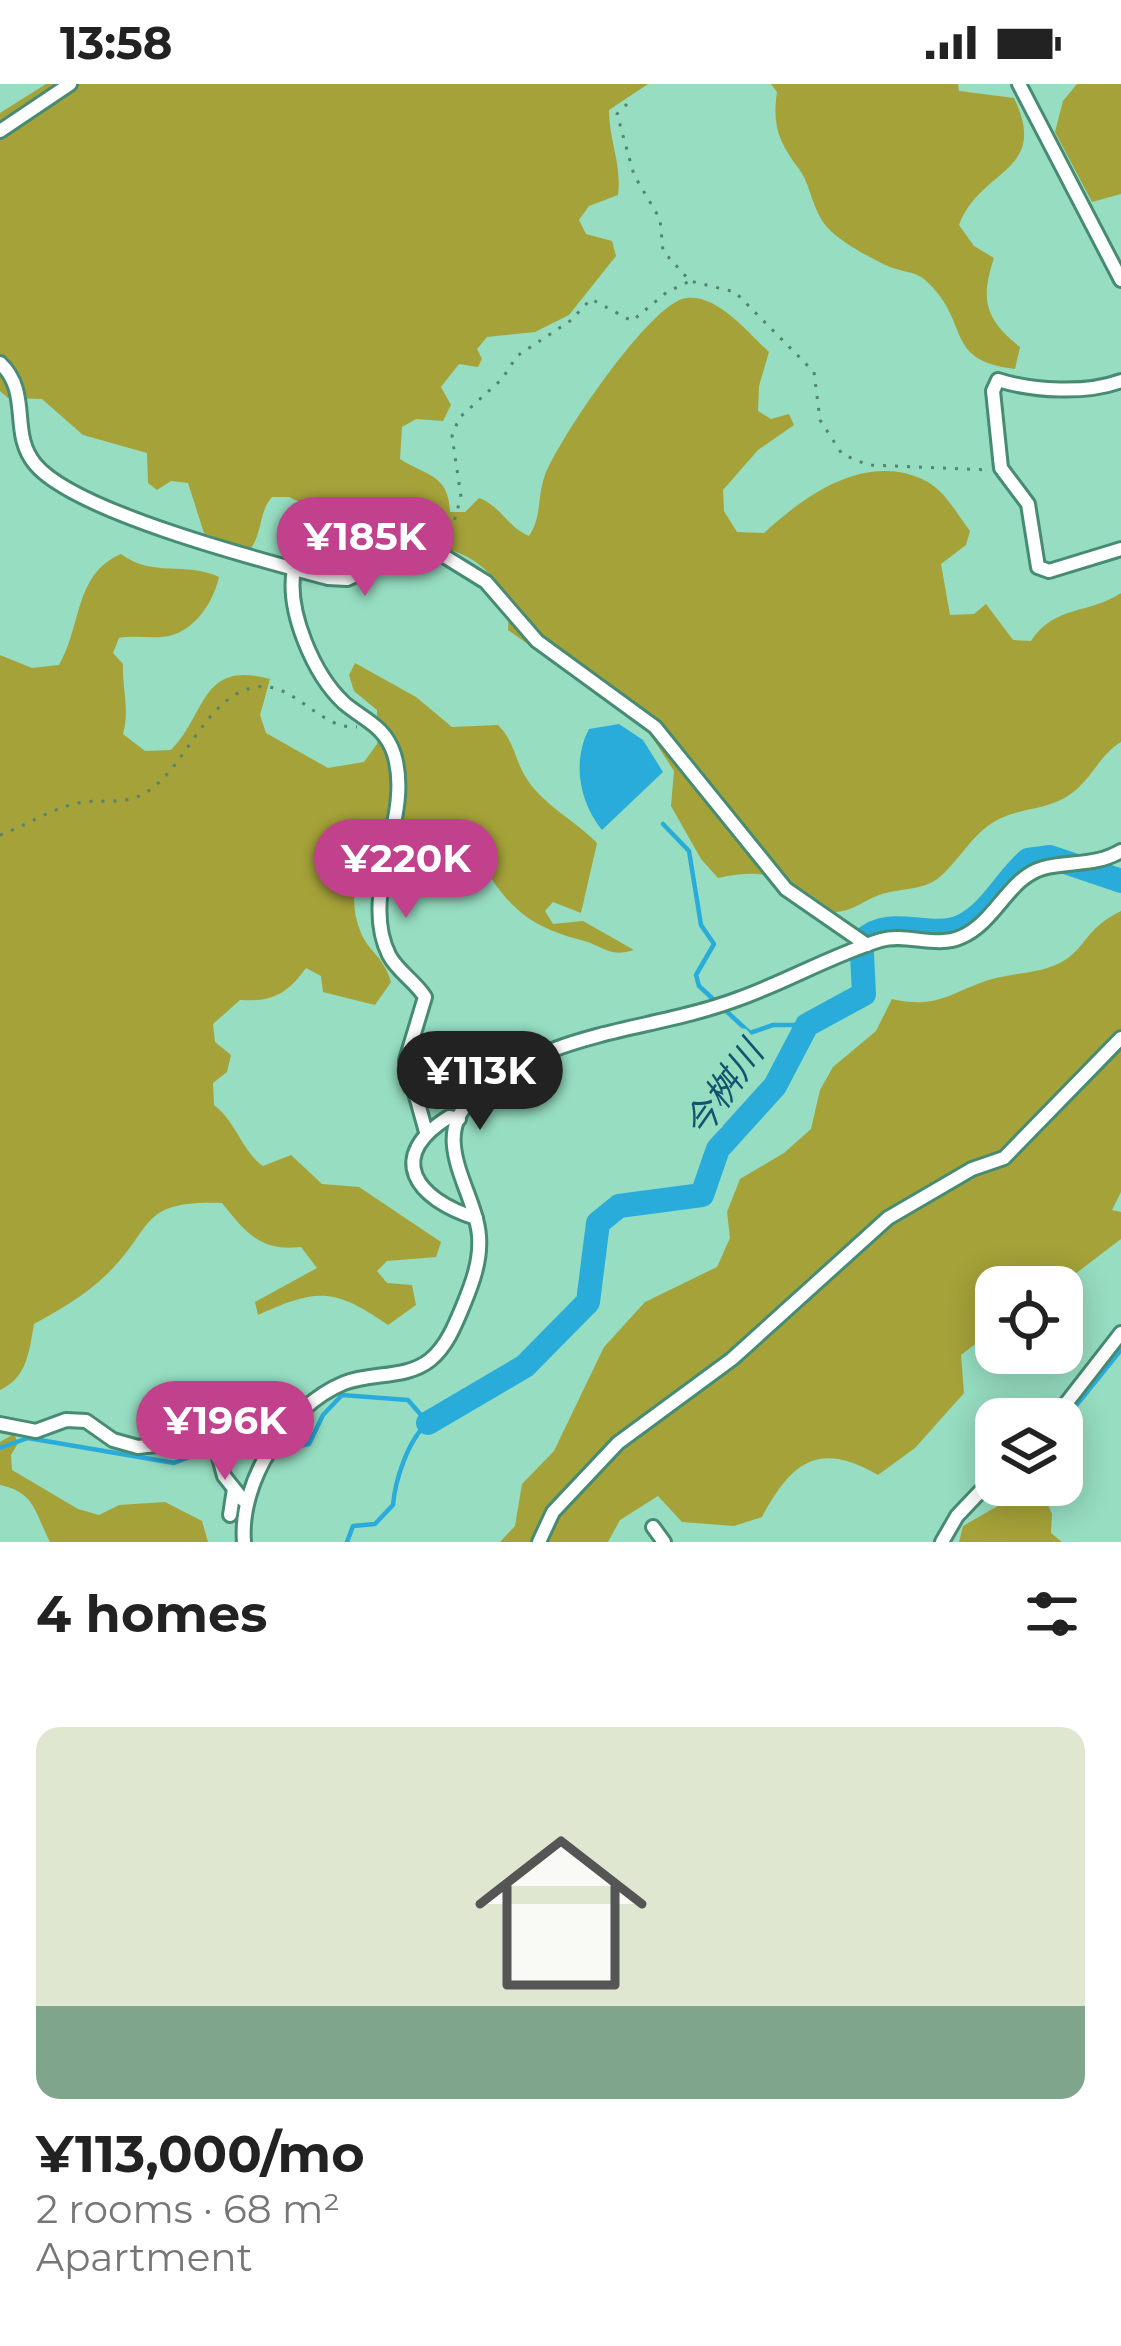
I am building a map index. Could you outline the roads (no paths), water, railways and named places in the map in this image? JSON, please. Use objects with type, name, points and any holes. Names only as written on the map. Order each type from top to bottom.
[{"type":"street","points":[[0,131],[70,84]]},
{"type":"street","points":[[1019,84],[1121,280]]},
{"type":"street","points":[[0,364],[20,390],[22,433],[37,467],[98,502],[176,534],[294,569],[346,579],[413,552],[443,556],[486,582],[537,641],[656,727],[786,889],[867,945]]},
{"type":"street","points":[[1121,381],[1092,387],[1038,387],[998,380],[993,391],[1001,468],[1028,504],[1038,567],[1048,572],[1121,549]]},
{"type":"street","points":[[294,569],[293,594],[317,671],[349,707],[376,724],[388,739],[399,777],[386,866],[383,940],[400,970],[424,997],[406,1060],[426,1132]]},
{"type":"street","points":[[230,1515],[239,1494],[313,1402],[342,1384],[410,1371],[442,1348],[478,1265],[476,1218],[454,1157],[459,1120],[467,1103],[535,1053],[736,1000],[886,938],[959,938],[1003,904],[1022,877],[1044,868],[1102,861],[1121,850]]},
{"type":"street","points":[[539,1542],[553,1511],[618,1443],[732,1359],[888,1218],[972,1169],[1004,1158],[1121,1038]]},
{"type":"street","points":[[459,1120],[449,1117],[426,1132],[413,1147],[410,1164],[415,1178],[452,1208],[476,1218]]},
{"type":"street","points":[[1071,1398],[1121,1334]]},
{"type":"street","points":[[0,1424],[36,1431],[66,1420],[86,1421],[113,1441],[138,1448],[214,1439],[278,1442]]},
{"type":"street","points":[[214,1439],[224,1476],[239,1494],[244,1542]]},
{"type":"street","points":[[943,1542],[957,1516],[975,1497]]},
{"type":"street","points":[[652,1527],[664,1542]]},
{"type":"water","points":[[619,724],[643,740],[663,772],[602,830],[583,794],[581,754],[589,729]]},
{"type":"waterway","points":[[663,824],[689,851],[701,925],[714,944],[696,975],[699,986],[750,1033],[773,1025],[807,1025]]},
{"type":"waterway","name":"今桝川","points":[[863,940],[886,929],[937,931],[962,926],[981,913],[1028,860],[1050,857],[1121,881]]},
{"type":"waterway","name":"今桝川","points":[[428,1423],[525,1366],[588,1302],[598,1223],[619,1206],[702,1195],[718,1149],[775,1086],[807,1025],[864,994],[862,954]]},
{"type":"waterway","points":[[1082,1398],[1121,1350]]},
{"type":"waterway","points":[[284,1449],[309,1444],[323,1415],[342,1395],[408,1400],[428,1423],[404,1461],[393,1505],[375,1524],[353,1526],[347,1542]]},
{"type":"waterway","points":[[0,1448],[28,1438],[174,1463],[199,1453],[259,1445]]}]
